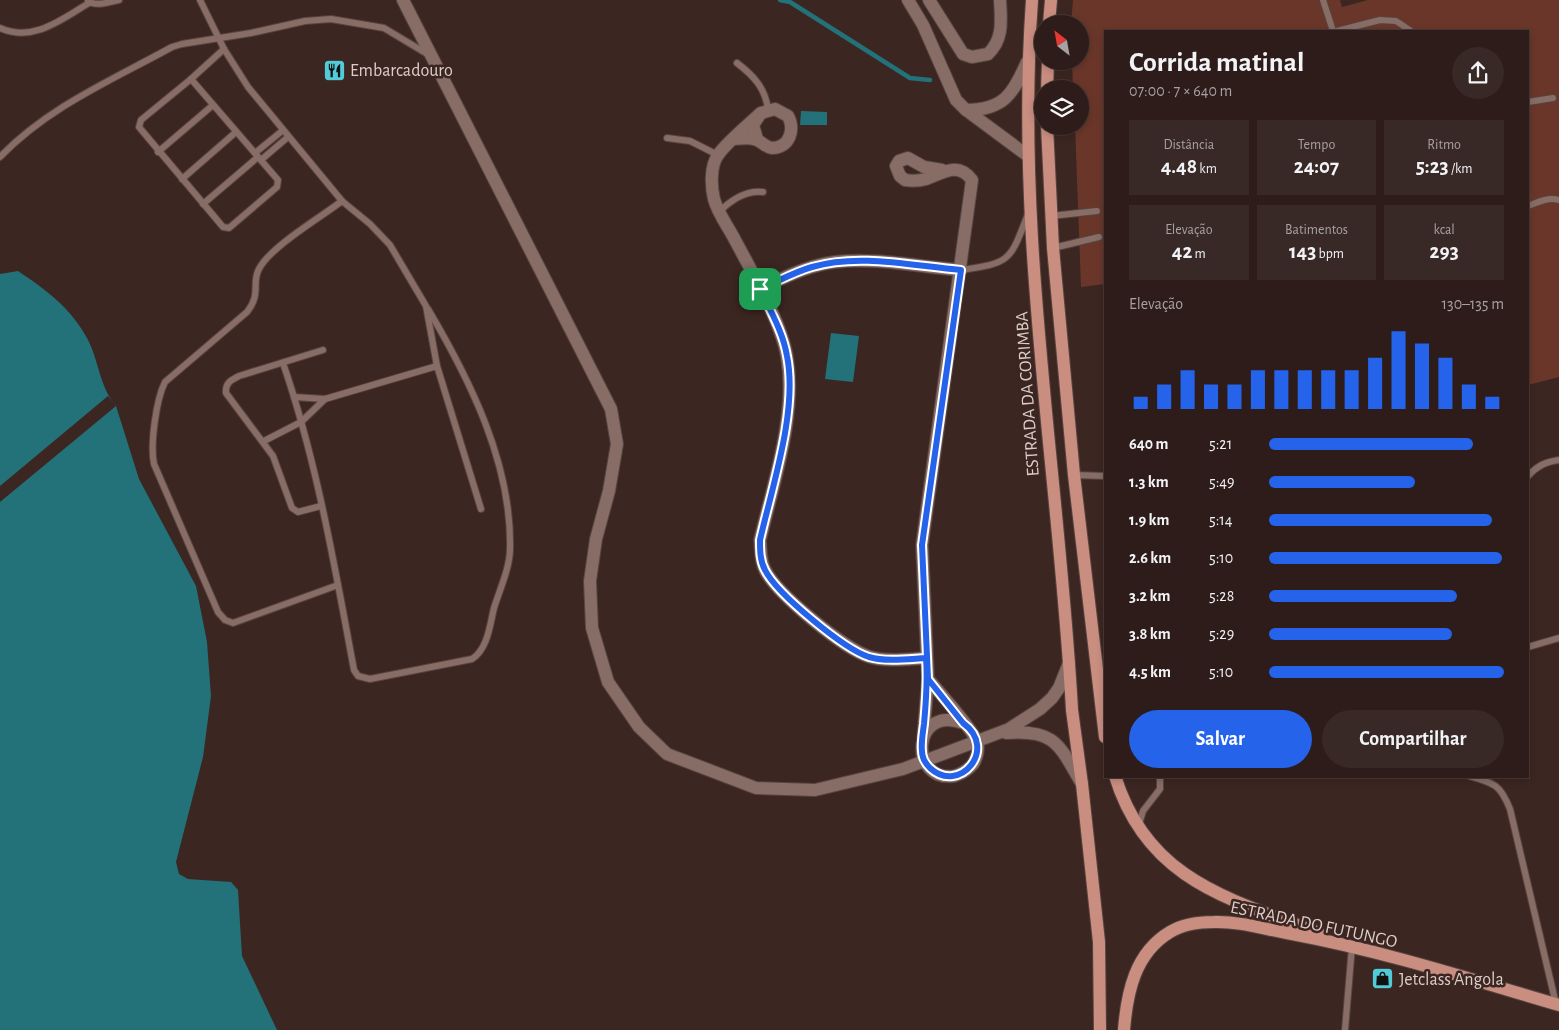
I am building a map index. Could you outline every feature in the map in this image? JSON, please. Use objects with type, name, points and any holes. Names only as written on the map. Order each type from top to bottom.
[{"type":"main road","name":"ESTRADA DA CORIMBA","points":[[1032,0],[1028,62],[1030,211],[1072,710],[1082,784]]},
{"type":"main road","points":[[1050,15],[1051,0]]},
{"type":"main road","points":[[1047,135],[1053,248],[1074,475],[1104,729]]},
{"type":"main road","points":[[1116,778],[1139,827],[1162,856],[1177,871],[1201,886],[1230,900],[1352,946]]},
{"type":"main road","points":[[1082,784],[1099,942],[1100,1030]]},
{"type":"main road","name":"ESTRADA DO FUTUNGO","points":[[1124,1030],[1132,982],[1144,956],[1159,940],[1171,931],[1184,926],[1208,922],[1229,923],[1352,946],[1558,1005]]},
{"type":"street","points":[[403,0],[611,409],[617,444],[609,491],[596,539],[590,581],[592,628],[608,682],[639,727],[667,754],[756,788],[815,790],[925,762],[1021,722],[1052,698],[1059,688],[1069,663]]},
{"type":"street","points":[[908,0],[923,25],[951,90],[966,110],[1028,156]]},
{"type":"street","points":[[929,0],[963,54],[972,57],[988,54],[998,41],[1001,32],[1000,0]]},
{"type":"street","points":[[966,110],[984,110],[1002,102],[1016,87],[1028,62]]},
{"type":"street","points":[[734,140],[756,139],[767,147],[778,147],[787,142],[791,136],[792,128],[788,116],[774,109],[764,111],[718,155],[712,172],[714,198],[719,212],[781,333],[790,377],[785,431],[760,540],[760,555],[765,570],[786,596],[852,650],[871,657],[892,660],[926,658]]},
{"type":"street","points":[[756,139],[753,125],[764,111]]},
{"type":"street","points":[[928,679],[963,723],[970,728],[977,741],[977,756],[974,763],[963,773],[941,775],[925,762],[922,754],[928,679],[922,545],[972,180],[967,173],[960,170],[942,170]]},
{"type":"street","points":[[760,289],[811,267],[853,260],[961,270]]},
{"type":"street","points":[[923,739],[926,732],[939,721],[948,720],[963,723]]},
{"type":"street","points":[[996,734],[1028,731],[1047,737],[1066,756],[1082,784]]},
{"type":"lane","points":[[0,28],[10,32],[46,29],[88,1],[100,4],[119,0]]},
{"type":"lane","points":[[200,0],[224,49],[248,87],[342,201],[370,224],[390,245],[458,364],[479,408],[492,444],[509,515],[510,551],[484,646],[472,658],[370,679],[363,678],[354,670],[321,506],[301,422],[283,363]]},
{"type":"lane","points":[[1324,0],[1333,30]]},
{"type":"lane","points":[[0,157],[14,143],[54,111],[172,47],[305,21],[331,19],[384,28],[432,57]]},
{"type":"lane","points":[[1341,30],[1380,20],[1396,21],[1410,30]]},
{"type":"lane","points":[[191,79],[278,180],[277,187],[232,226],[223,227],[140,131],[140,124],[224,49]]},
{"type":"lane","points":[[737,63],[750,73],[761,86],[764,111]]},
{"type":"lane","points":[[1529,102],[1553,98]]},
{"type":"lane","points":[[158,152],[213,105]]},
{"type":"lane","points":[[258,157],[282,130]]},
{"type":"lane","points":[[182,179],[236,132]]},
{"type":"lane","points":[[203,204],[258,157],[288,137]]},
{"type":"lane","points":[[667,138],[690,141],[718,155]]},
{"type":"lane","points":[[719,212],[739,196],[753,191],[763,192]]},
{"type":"lane","points":[[1529,206],[1552,198],[1559,200]]},
{"type":"lane","points":[[338,585],[233,623],[225,620],[218,612],[154,464],[152,454],[160,395],[165,382],[247,312],[256,302],[258,270],[268,256],[342,201]]},
{"type":"lane","points":[[961,270],[1003,261],[1012,252],[1030,211]]},
{"type":"lane","points":[[1051,216],[1097,211]]},
{"type":"lane","points":[[1053,248],[1099,237]]},
{"type":"lane","points":[[426,306],[437,366],[481,509]]},
{"type":"lane","points":[[321,506],[298,512],[292,508],[273,456],[264,441],[226,393],[226,387],[230,381],[239,376],[323,350]]},
{"type":"lane","points":[[294,397],[325,399],[437,366]]},
{"type":"lane","points":[[264,441],[301,422],[325,399]]},
{"type":"lane","points":[[1529,475],[1536,467],[1547,462],[1559,460]]},
{"type":"lane","points":[[1074,475],[1104,476]]},
{"type":"lane","points":[[1529,647],[1559,638]]},
{"type":"lane","points":[[1139,827],[1143,811],[1160,789],[1160,778]]},
{"type":"lane","points":[[1476,778],[1493,783],[1501,789],[1510,809],[1558,1005]]},
{"type":"lane","points":[[1345,1030],[1352,946]]},
{"type":"shaded area","points":[[1073,0],[1340,0],[1342,7],[1368,0],[1559,0],[1559,377],[1529,385],[1529,30],[1104,30],[1104,284],[1081,287],[1075,135],[1089,135],[1089,80],[1073,80],[1072,70],[1089,70],[1089,15],[1072,15]]},
{"type":"water","points":[[801,111],[827,112],[827,125],[800,125]]},
{"type":"water","points":[[18,271],[57,300],[81,327],[91,346],[106,390],[116,406],[139,479],[196,586],[207,642],[211,696],[203,757],[176,862],[179,874],[188,879],[231,882],[238,890],[242,956],[277,1030],[0,1030],[0,274]]},
{"type":"water","points":[[831,333],[859,336],[853,382],[825,379]]},
{"type":"pier","points":[[108,396],[116,406],[0,502],[0,486]]},
{"type":"waterway","points":[[780,0],[790,2],[910,78],[930,80]]},
{"type":"place","name":"Embarcadouro","points":[[334,70]]},
{"type":"place","name":"Jetclass Angola","points":[[1383,979]]},
{"type":"route","points":[[760,289],[781,333],[790,377],[785,431],[760,540],[760,555],[765,570],[786,596],[852,650],[871,657],[892,660],[926,658],[928,679],[921,746],[922,754],[928,767],[941,775],[948,776],[963,773],[974,763],[977,756],[977,741],[970,728],[963,723],[928,679],[922,545],[961,270],[853,260],[811,267],[760,289]]}]
